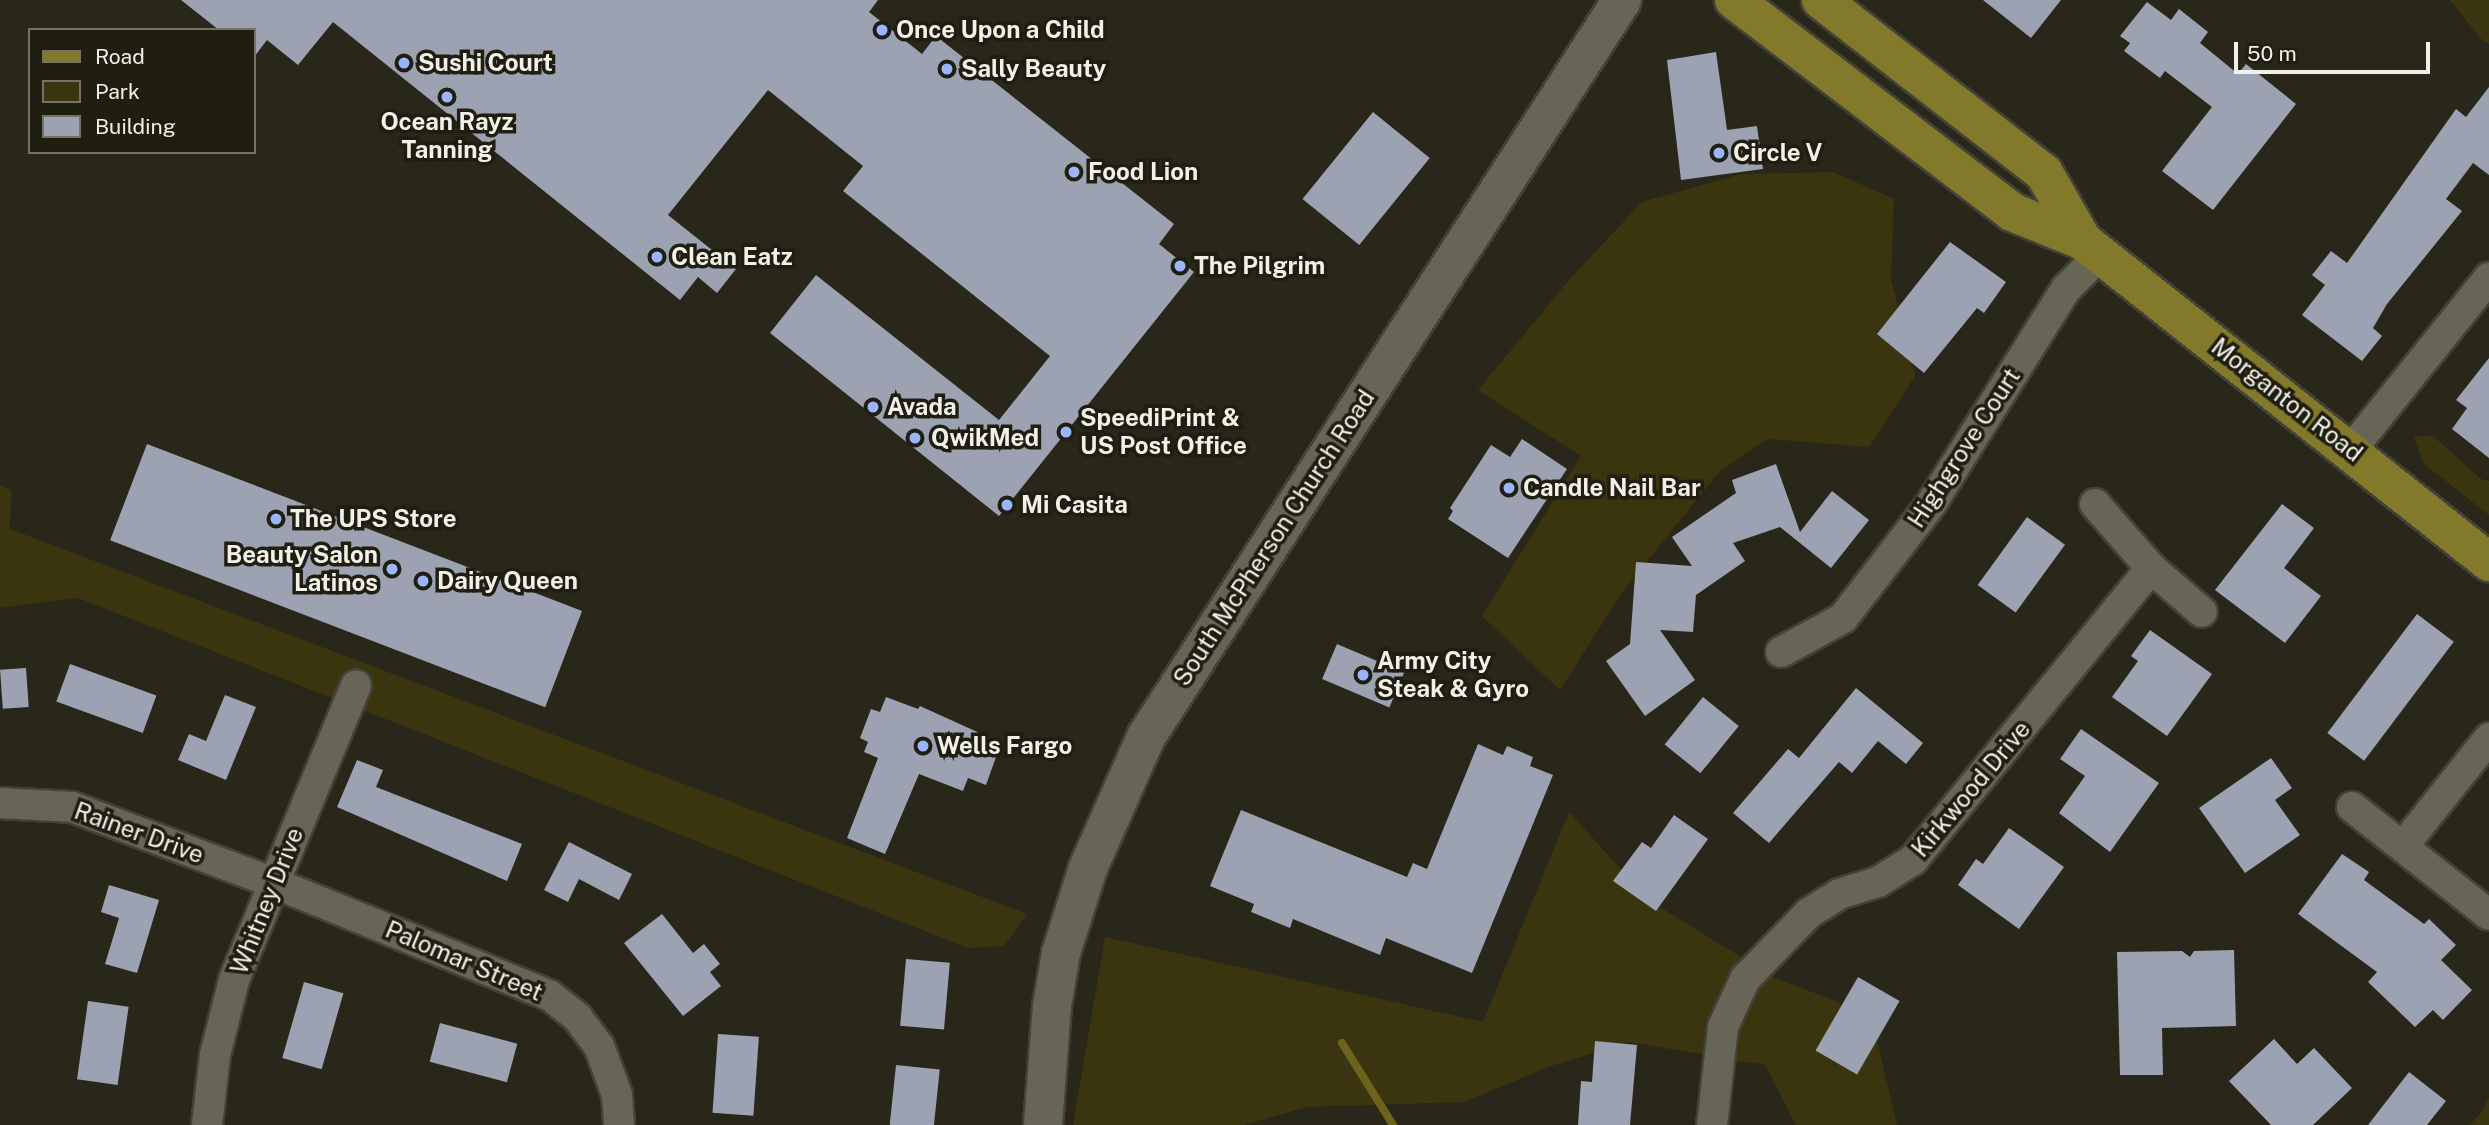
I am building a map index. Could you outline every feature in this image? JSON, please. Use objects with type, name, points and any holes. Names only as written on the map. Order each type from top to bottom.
[{"type":"main road","name":"South McPherson Church Road","points":[[1043,1125],[1052,1006],[1061,953],[1093,857],[1146,737],[1622,0]]},
{"type":"main road","name":"Morganton Road","points":[[1734,0],[2012,212],[2092,247],[2489,562]]},
{"type":"main road","name":"Morganton Road","points":[[1821,0],[2044,173],[2092,247]]},
{"type":"street","name":"Highgrove Court","points":[[1781,652],[1843,618],[1960,461],[2092,247]]},
{"type":"street","points":[[2351,450],[2489,278]]},
{"type":"street","points":[[2095,504],[2151,568],[2202,612]]},
{"type":"street","name":"Kirkwood Drive","points":[[1712,1125],[1723,1027],[1745,979],[1809,913],[1839,894],[1878,882],[1913,860],[2151,568]]},
{"type":"street","name":"Whitney Drive","points":[[207,1125],[215,1055],[234,980],[356,685]]},
{"type":"street","points":[[2404,845],[2489,738]]},
{"type":"street","name":"Rainer Drive","points":[[0,803],[72,807],[274,883]]},
{"type":"street","points":[[2352,807],[2404,845],[2489,915]]},
{"type":"street","name":"Palomar Street","points":[[274,883],[549,995],[578,1017],[599,1046],[617,1095],[619,1125]]},
{"type":"green space","points":[[2450,0],[2489,0],[2489,44],[2480,38]]},
{"type":"green space","points":[[1833,172],[1894,199],[1891,279],[1915,376],[1869,447],[1767,439],[1720,471],[1623,591],[1560,690],[1482,616],[1581,456],[1478,390],[1569,280],[1642,202],[1741,174]]},
{"type":"green space","points":[[2432,435],[2481,479],[2489,481],[2489,515],[2423,463],[2414,437]]},
{"type":"green space","points":[[0,485],[11,490],[10,529],[1027,914],[1004,946],[968,948],[78,598],[0,608]]},
{"type":"green space","points":[[1569,812],[1650,901],[1775,978],[1836,1001],[1877,1040],[1897,1125],[1796,1125],[1765,1065],[1629,1042],[1551,1066],[1464,1102],[1307,1107],[1244,1125],[1073,1125],[1105,937],[1483,1022]]},
{"type":"green space","points":[[2489,1098],[2489,1125],[2470,1125],[2482,1111]]},
{"type":"building","points":[[181,0],[878,0],[869,12],[922,54],[936,36],[1174,224],[1159,244],[1194,272],[999,516],[770,333],[816,275],[999,420],[1050,356],[843,191],[863,166],[768,90],[668,215],[736,269],[717,293],[698,277],[680,300],[333,22],[298,65],[267,40],[256,54],[256,28],[216,28]]},
{"type":"building","points":[[1983,0],[2061,0],[2031,38]]},
{"type":"building","points":[[2147,2],[2171,20],[2179,9],[2208,32],[2200,43],[2238,74],[2246,64],[2296,104],[2213,210],[2162,171],[2212,107],[2165,71],[2160,78],[2124,51],[2130,43],[2120,36]]},
{"type":"building","points":[[1716,52],[1727,130],[1757,126],[1763,169],[1681,180],[1667,60]]},
{"type":"building","points":[[2489,87],[2489,175],[2473,163],[2446,199],[2462,211],[2387,304],[2373,328],[2382,336],[2362,361],[2302,315],[2325,285],[2312,275],[2331,251],[2347,263],[2456,109],[2466,117]]},
{"type":"building","points":[[1373,112],[1430,158],[1359,245],[1303,199]]},
{"type":"building","points":[[1950,242],[2006,282],[1984,313],[1977,308],[1924,373],[1877,334]]},
{"type":"building","points":[[2489,358],[2489,458],[2452,429],[2467,408],[2456,400]]},
{"type":"building","name":"Candle Nail Bar","points":[[1522,439],[1567,469],[1508,558],[1448,519],[1453,511],[1450,508],[1491,445],[1510,457]]},
{"type":"building","points":[[147,444],[582,611],[545,707],[110,540]]},
{"type":"building","points":[[1776,464],[1800,532],[1832,491],[1869,520],[1831,568],[1780,527],[1733,543],[1745,561],[1696,595],[1693,632],[1660,630],[1695,680],[1645,716],[1606,661],[1630,644],[1636,562],[1692,566],[1672,537],[1736,493],[1732,480]]},
{"type":"building","points":[[2282,504],[2314,528],[2284,568],[2321,596],[2285,643],[2215,590]]},
{"type":"building","points":[[2027,517],[2065,545],[2016,613],[1978,585]]},
{"type":"building","points":[[2417,614],[2454,642],[2364,761],[2327,733]]},
{"type":"building","points":[[2150,630],[2212,674],[2167,736],[2112,697],[2138,661],[2131,656]]},
{"type":"building","name":"Army City Steak & Gyro","points":[[1337,644],[1404,673],[1389,708],[1322,679]]},
{"type":"building","points":[[70,664],[156,695],[143,733],[56,702]]},
{"type":"building","points":[[26,668],[29,707],[3,709],[0,670]]},
{"type":"building","points":[[1856,688],[1923,743],[1906,764],[1878,741],[1852,773],[1839,762],[1769,843],[1733,813],[1788,749],[1799,758]]},
{"type":"building","points":[[225,695],[256,707],[226,780],[178,760],[189,734],[206,741]]},
{"type":"building","name":"Wells Fargo","points":[[886,697],[918,709],[920,706],[984,735],[979,750],[996,757],[986,785],[968,778],[963,791],[919,774],[885,854],[847,838],[878,758],[864,752],[868,742],[860,738],[871,709],[880,712]]},
{"type":"building","points":[[1703,697],[1739,726],[1700,773],[1665,744]]},
{"type":"building","points":[[2081,729],[2159,783],[2110,852],[2059,813],[2085,776],[2060,759]]},
{"type":"building","points":[[1478,744],[1503,755],[1507,746],[1533,757],[1530,766],[1553,775],[1472,973],[1386,938],[1380,955],[1293,919],[1290,928],[1251,912],[1254,904],[1210,886],[1241,810],[1407,877],[1413,863],[1427,869]]},
{"type":"building","points":[[2271,758],[2292,788],[2275,800],[2300,835],[2245,873],[2199,808]]},
{"type":"building","points":[[357,760],[383,770],[376,787],[522,844],[507,881],[337,807]]},
{"type":"building","points":[[1674,815],[1708,839],[1656,911],[1613,881],[1642,842],[1651,848]]},
{"type":"building","points":[[2009,828],[2064,867],[2019,929],[1958,885],[1976,859],[1983,864]]},
{"type":"building","points":[[569,842],[632,874],[619,900],[579,879],[568,902],[544,890]]},
{"type":"building","points":[[2342,854],[2369,872],[2364,880],[2424,924],[2429,919],[2456,945],[2441,960],[2472,990],[2443,1020],[2433,1010],[2415,1027],[2368,982],[2377,972],[2298,914]]},
{"type":"building","points":[[109,885],[159,900],[137,973],[105,964],[119,918],[101,912]]},
{"type":"building","points":[[662,914],[693,953],[704,944],[720,964],[710,972],[721,986],[683,1016],[624,943]]},
{"type":"building","points":[[2234,950],[2236,1026],[2162,1028],[2163,1075],[2120,1075],[2117,952],[2182,951],[2190,957],[2194,951]]},
{"type":"building","points":[[906,959],[950,963],[944,1030],[900,1026]]},
{"type":"building","points":[[1858,977],[1900,1001],[1857,1075],[1816,1051]]},
{"type":"building","points":[[304,982],[343,993],[322,1069],[282,1058]]},
{"type":"building","points":[[88,1001],[129,1007],[118,1085],[77,1079]]},
{"type":"building","points":[[440,1023],[517,1044],[507,1082],[430,1062]]},
{"type":"building","points":[[718,1034],[759,1037],[753,1116],[712,1113]]},
{"type":"building","points":[[2274,1039],[2297,1064],[2314,1048],[2352,1088],[2313,1125],[2271,1125],[2229,1081]]},
{"type":"building","points":[[1595,1041],[1637,1045],[1630,1125],[1578,1125],[1581,1081],[1592,1082]]},
{"type":"building","points":[[896,1065],[940,1070],[934,1125],[890,1125]]},
{"type":"building","points":[[2409,1072],[2446,1101],[2427,1125],[2368,1125]]},
{"type":"waterway","points":[[1342,1043],[1393,1125]]},
{"type":"place","name":"Once Upon a Child","points":[[882,30]]},
{"type":"place","name":"Sushi Court","points":[[404,63]]},
{"type":"place","name":"Sally Beauty","points":[[947,69]]},
{"type":"place","name":"Ocean Rayz Tanning","points":[[447,97]]},
{"type":"place","name":"Circle V","points":[[1719,153]]},
{"type":"place","name":"Food Lion","points":[[1074,172]]},
{"type":"place","name":"Clean Eatz","points":[[657,257]]},
{"type":"place","name":"The Pilgrim","points":[[1180,266]]},
{"type":"place","name":"Avada","points":[[873,407]]},
{"type":"place","name":"SpeediPrint & US Post Office","points":[[1066,432]]},
{"type":"place","name":"QwikMed","points":[[915,438]]},
{"type":"place","name":"Candle Nail Bar","points":[[1509,488]]},
{"type":"place","name":"Mi Casita","points":[[1007,505]]},
{"type":"place","name":"The UPS Store","points":[[276,519]]},
{"type":"place","name":"Beauty Salon Latinos","points":[[392,569]]},
{"type":"place","name":"Dairy Queen","points":[[423,581]]},
{"type":"place","name":"Army City Steak & Gyro","points":[[1363,675]]},
{"type":"place","name":"Wells Fargo","points":[[923,746]]}]
